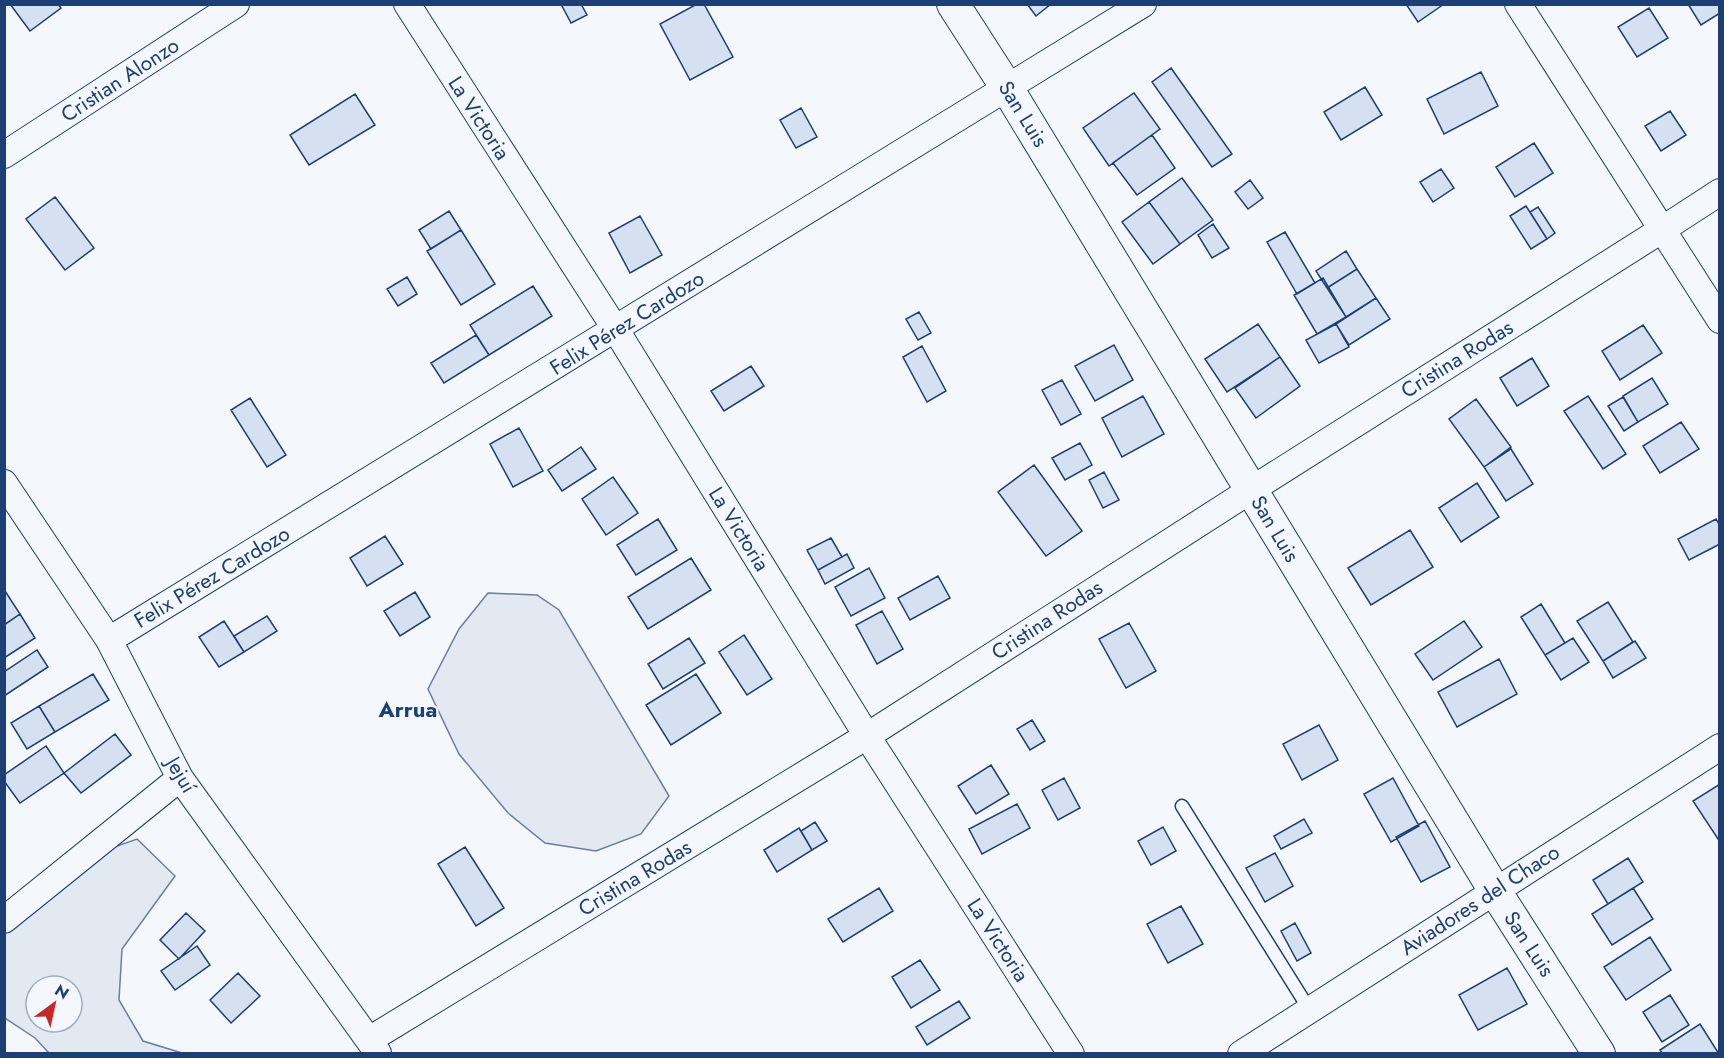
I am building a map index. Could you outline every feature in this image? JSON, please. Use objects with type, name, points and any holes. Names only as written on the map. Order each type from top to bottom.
[{"type":"street","name":"Cristian Alonzo","points":[[4,155],[236,4]]},
{"type":"street","name":"La Victoria","points":[[406,4],[616,330],[867,736],[1071,1053]]},
{"type":"street","name":"San Luis","points":[[953,4],[1007,88],[1495,891],[1599,1053]]},
{"type":"street","name":"Felix Pérez Cardozo","points":[[109,640],[1143,4]]},
{"type":"street","points":[[1518,4],[1719,320]]},
{"type":"street","name":"Cristina Rodas","points":[[374,1047],[867,736],[1719,192]]},
{"type":"street","name":"Jejuí","points":[[4,483],[109,640],[180,778],[374,1047]]},
{"type":"street","name":"Aviadores del Chaco","points":[[1241,1053],[1719,747]]},
{"type":"street","points":[[4,920],[180,778]]},
{"type":"lane","points":[[1182,806],[1309,1009]]},
{"type":"shaded area","points":[[488,593],[537,595],[559,610],[669,796],[641,834],[596,851],[545,843],[508,813],[459,754],[428,689],[459,629]]},
{"type":"shaded area","points":[[137,839],[175,876],[122,949],[119,1000],[143,1041],[182,1053],[49,1053],[29,1034],[84,1034],[84,974],[24,974],[24,1031],[5,1018],[4,930],[89,856]]},
{"type":"building","points":[[10,4],[58,4],[61,8],[30,31]]},
{"type":"building","points":[[561,4],[581,4],[587,15],[571,23]]},
{"type":"building","points":[[697,4],[704,4],[733,57],[690,80],[660,24]]},
{"type":"building","points":[[1027,4],[1051,4],[1036,16]]},
{"type":"building","points":[[1406,4],[1444,4],[1418,22]]},
{"type":"building","points":[[1688,4],[1720,4],[1720,13],[1701,25]]},
{"type":"building","points":[[1649,8],[1668,38],[1637,57],[1618,27]]},
{"type":"building","points":[[1171,68],[1232,154],[1212,167],[1152,82]]},
{"type":"building","points":[[1481,72],[1498,106],[1444,134],[1427,99]]},
{"type":"building","points":[[1365,87],[1382,115],[1341,140],[1324,112]]},
{"type":"building","points":[[1134,93],[1160,129],[1109,166],[1083,128]]},
{"type":"building","points":[[355,94],[375,125],[309,165],[290,135]]},
{"type":"building","points":[[801,108],[817,137],[796,148],[780,120]]},
{"type":"building","points":[[1670,111],[1686,135],[1661,151],[1645,126]]},
{"type":"building","points":[[1152,135],[1175,168],[1137,195],[1113,163]]},
{"type":"building","points":[[1534,143],[1553,173],[1515,197],[1496,167]]},
{"type":"building","points":[[1441,169],[1454,188],[1433,202],[1420,182]]},
{"type":"building","points":[[1182,178],[1213,220],[1180,244],[1149,202]]},
{"type":"building","points":[[1250,180],[1263,198],[1248,209],[1235,192]]},
{"type":"building","points":[[55,197],[94,248],[65,270],[26,219]]},
{"type":"building","points":[[1149,202],[1180,244],[1153,264],[1122,222]]},
{"type":"building","points":[[1526,206],[1547,239],[1531,249],[1510,216]]},
{"type":"building","points":[[1538,207],[1555,233],[1547,239],[1530,212]]},
{"type":"building","points":[[449,211],[461,230],[431,249],[419,230]]},
{"type":"building","points":[[640,216],[662,255],[630,273],[609,233]]},
{"type":"building","points":[[1213,224],[1229,248],[1212,258],[1198,235]]},
{"type":"building","points":[[461,230],[495,284],[461,305],[427,251]]},
{"type":"building","points":[[1285,232],[1315,283],[1297,294],[1267,242]]},
{"type":"building","points":[[1346,251],[1357,269],[1327,288],[1316,271]]},
{"type":"building","points":[[1357,269],[1376,298],[1346,317],[1327,288]]},
{"type":"building","points":[[407,277],[417,294],[398,306],[387,289]]},
{"type":"building","points":[[1323,278],[1346,317],[1317,334],[1294,295]]},
{"type":"building","points":[[533,286],[552,316],[489,355],[470,325]]},
{"type":"building","points":[[1376,298],[1390,319],[1349,345],[1336,324]]},
{"type":"building","points":[[919,312],[931,333],[918,340],[906,319]]},
{"type":"building","points":[[1258,324],[1280,357],[1227,392],[1205,359]]},
{"type":"building","points":[[1336,324],[1349,347],[1319,363],[1306,340]]},
{"type":"building","points":[[1643,325],[1662,353],[1620,380],[1602,351]]},
{"type":"building","points":[[476,335],[489,355],[444,383],[431,363]]},
{"type":"building","points":[[1114,345],[1133,380],[1095,401],[1075,366]]},
{"type":"building","points":[[922,346],[946,391],[927,402],[903,357]]},
{"type":"building","points":[[1280,357],[1300,386],[1256,418],[1235,388]]},
{"type":"building","points":[[1532,358],[1549,386],[1517,406],[1500,378]]},
{"type":"building","points":[[751,366],[764,386],[724,411],[711,391]]},
{"type":"building","points":[[1652,378],[1668,404],[1638,422],[1623,396]]},
{"type":"building","points":[[1062,380],[1081,414],[1061,425],[1042,390]]},
{"type":"building","points":[[1143,396],[1164,434],[1122,457],[1102,418]]},
{"type":"building","points":[[1588,396],[1626,454],[1603,469],[1564,411]]},
{"type":"building","points":[[1623,397],[1638,422],[1624,431],[1608,406]]},
{"type":"building","points":[[250,398],[286,455],[267,467],[231,410]]},
{"type":"building","points":[[1476,399],[1511,447],[1484,467],[1449,419]]},
{"type":"building","points":[[1681,422],[1699,449],[1660,473],[1643,446]]},
{"type":"building","points":[[519,428],[543,471],[513,487],[490,444]]},
{"type":"building","points":[[1080,443],[1092,465],[1065,480],[1052,458]]},
{"type":"building","points":[[581,447],[596,469],[562,491],[548,470]]},
{"type":"building","points":[[1511,449],[1533,484],[1506,501],[1484,467]]},
{"type":"building","points":[[1034,465],[1082,531],[1046,556],[998,492]]},
{"type":"building","points":[[1104,472],[1119,500],[1103,508],[1089,480]]},
{"type":"building","points":[[613,477],[638,513],[606,535],[582,499]]},
{"type":"building","points":[[1477,483],[1499,517],[1461,542],[1439,508]]},
{"type":"building","points":[[658,519],[677,550],[636,575],[617,545]]},
{"type":"building","points":[[1716,519],[1720,526],[1720,544],[1689,560],[1678,539]]},
{"type":"building","points":[[1410,530],[1433,567],[1371,605],[1348,568]]},
{"type":"building","points":[[385,536],[403,564],[367,586],[350,558]]},
{"type":"building","points":[[831,538],[842,557],[818,570],[807,550]]},
{"type":"building","points":[[847,554],[854,568],[825,584],[818,570]]},
{"type":"building","points":[[691,558],[711,590],[648,629],[628,597]]},
{"type":"building","points":[[869,568],[885,598],[851,616],[835,587]]},
{"type":"building","points":[[938,576],[950,598],[910,620],[898,598]]},
{"type":"building","points":[[4,591],[20,614],[4,625]]},
{"type":"building","points":[[415,592],[430,617],[400,636],[384,611]]},
{"type":"building","points":[[1608,602],[1633,642],[1603,661],[1577,621]]},
{"type":"building","points":[[1541,604],[1565,643],[1545,655],[1521,617]]},
{"type":"building","points":[[882,611],[903,649],[877,664],[856,625]]},
{"type":"building","points":[[20,614],[35,638],[4,658],[4,625]]},
{"type":"building","points":[[267,616],[277,631],[244,652],[234,636]]},
{"type":"building","points":[[224,621],[244,652],[219,667],[199,637]]},
{"type":"building","points":[[1464,621],[1482,647],[1433,680],[1415,654]]},
{"type":"building","points":[[1129,623],[1156,671],[1126,688],[1099,639]]},
{"type":"building","points":[[744,635],[772,679],[747,695],[719,652]]},
{"type":"building","points":[[689,638],[705,663],[663,689],[648,664]]},
{"type":"building","points":[[1573,638],[1589,662],[1561,680],[1545,655]]},
{"type":"building","points":[[1635,641],[1646,658],[1613,678],[1603,661]]},
{"type":"building","points":[[37,650],[48,667],[4,696],[4,672]]},
{"type":"building","points":[[1499,659],[1517,694],[1457,727],[1438,692]]},
{"type":"building","points":[[93,674],[109,700],[55,732],[39,706]]},
{"type":"building","points":[[696,674],[721,713],[671,745],[646,705]]},
{"type":"building","points":[[39,706],[55,732],[27,749],[11,723]]},
{"type":"building","points":[[1032,720],[1045,741],[1030,750],[1017,729]]},
{"type":"building","points":[[1319,725],[1338,760],[1302,780],[1283,744]]},
{"type":"building","points":[[115,734],[131,755],[81,793],[64,773]]},
{"type":"building","points":[[46,746],[64,773],[20,803],[4,781],[4,775]]},
{"type":"building","points":[[991,765],[1009,794],[976,814],[958,786]]},
{"type":"building","points":[[1064,778],[1080,808],[1058,820],[1042,790]]},
{"type":"building","points":[[1393,778],[1419,826],[1391,842],[1364,794]]},
{"type":"building","points":[[1720,784],[1720,842],[1693,801]]},
{"type":"building","points":[[1017,804],[1030,828],[982,854],[969,829]]},
{"type":"building","points":[[1304,819],[1312,833],[1281,849],[1274,836]]},
{"type":"building","points":[[1425,821],[1450,867],[1421,882],[1396,837]]},
{"type":"building","points":[[815,822],[827,841],[812,850],[801,831]]},
{"type":"building","points":[[1163,827],[1176,851],[1151,865],[1138,841]]},
{"type":"building","points":[[799,828],[812,850],[777,872],[764,850]]},
{"type":"building","points":[[465,847],[504,908],[476,926],[438,864]]},
{"type":"building","points":[[1275,853],[1293,886],[1265,902],[1246,868]]},
{"type":"building","points":[[1628,858],[1643,882],[1608,904],[1593,880]]},
{"type":"building","points":[[879,888],[893,911],[843,942],[828,919]]},
{"type":"building","points":[[1633,888],[1653,919],[1612,945],[1592,914]]},
{"type":"building","points":[[1181,906],[1203,944],[1168,963],[1147,924]]},
{"type":"building","points":[[186,913],[205,931],[179,959],[160,940]]},
{"type":"building","points":[[1295,923],[1311,953],[1297,961],[1281,931]]},
{"type":"building","points":[[1650,937],[1671,970],[1626,1000],[1604,967]]},
{"type":"building","points":[[197,946],[210,965],[175,990],[161,971]]},
{"type":"building","points":[[920,960],[940,990],[911,1008],[892,977]]},
{"type":"building","points":[[1507,968],[1527,1004],[1478,1030],[1459,995]]},
{"type":"building","points":[[238,973],[260,996],[231,1023],[210,1000]]},
{"type":"building","points":[[1670,995],[1689,1025],[1662,1042],[1643,1012]]},
{"type":"building","points":[[959,1001],[970,1018],[927,1045],[916,1027]]},
{"type":"building","points":[[1700,1024],[1719,1054],[1663,1054],[1660,1050]]},
{"type":"district","name":"Arrua","points":[[408,709]]}]
